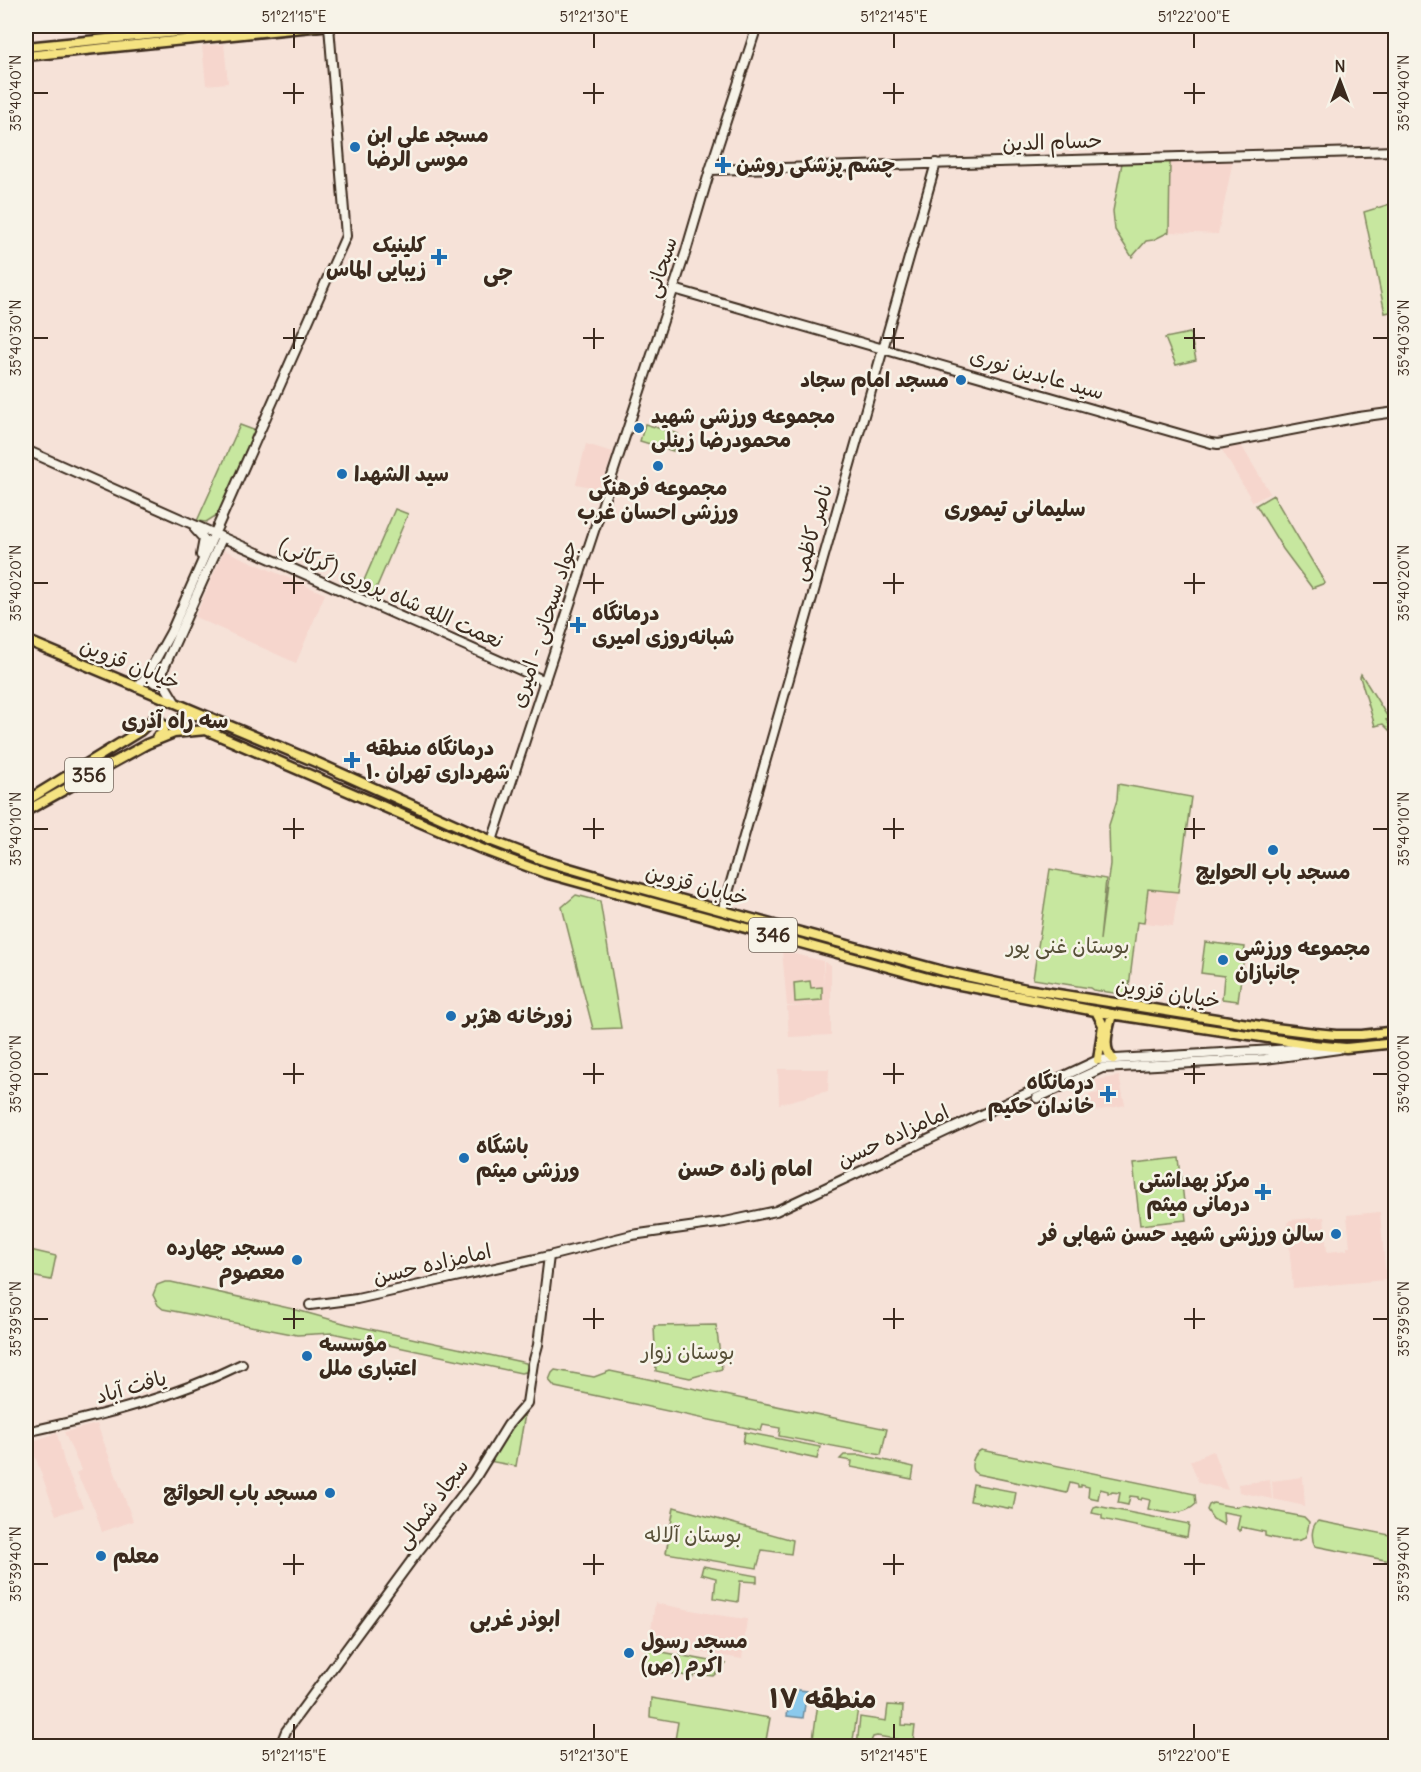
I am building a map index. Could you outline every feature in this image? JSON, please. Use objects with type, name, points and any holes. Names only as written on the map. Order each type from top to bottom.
[{"type":"main road","points":[[26,56],[239,26]]},
{"type":"main road","points":[[26,47],[322,26]]},
{"type":"main road","points":[[149,672],[150,680],[155,683],[160,680],[218,536],[221,521],[345,240],[329,26]]},
{"type":"main road","name":"سبحانی","points":[[597,520],[758,26]]},
{"type":"main road","name":"حسام الدین","points":[[710,170],[1395,151]]},
{"type":"main road","name":"ناصر کاظمی","points":[[723,910],[936,163]]},
{"type":"main road","name":"سید عابدین نوری","points":[[674,289],[1218,444],[1395,412]]},
{"type":"main road","name":"نعمت الله شاه پروری (گرکانی)","points":[[26,450],[544,681]]},
{"type":"main road","name":"جواد سبحانی - امیری","points":[[492,841],[597,520]]},
{"type":"main road","points":[[199,528],[212,526],[221,521]]},
{"type":"main road","points":[[190,524],[204,539],[199,569]]},
{"type":"main road","points":[[137,687],[149,672],[171,632],[199,569],[218,536]]},
{"type":"main road","name":"خیابان قزوین","points":[[26,640],[318,763],[492,841],[545,861],[986,981],[1145,1008],[1315,1033],[1362,1035],[1395,1031]]},
{"type":"main road","points":[[163,672],[166,687],[175,702]]},
{"type":"main road","points":[[194,731],[182,726],[180,720],[182,717],[189,714],[210,717]]},
{"type":"main road","name":"356","points":[[26,801],[140,731],[152,720],[155,719],[162,723],[164,730],[162,734],[147,744],[26,811]]},
{"type":"main road","name":"خیابان قزوین","points":[[194,731],[206,730],[484,850],[545,873],[939,981],[1112,1014],[1313,1045],[1346,1048],[1395,1043]]},
{"type":"main road","name":"356","points":[[147,744],[174,733],[194,731]]},
{"type":"main road","points":[[254,750],[259,739]]},
{"type":"main road","points":[[1095,1011],[1103,1025],[1098,1060]]},
{"type":"main road","points":[[1112,1014],[1106,1050],[1113,1059]]},
{"type":"main road","points":[[1313,1045],[1315,1033]]},
{"type":"main road","name":"امامزاده حسن","points":[[310,1305],[357,1299],[632,1235],[725,1222],[776,1211],[1098,1060],[1292,1049],[1313,1045]]},
{"type":"main road","points":[[1036,1098],[1102,1068],[1266,1059],[1346,1048]]},
{"type":"main road","name":"سجاد شمالی","points":[[280,1746],[291,1724],[420,1549],[474,1480],[508,1425],[527,1403],[538,1345],[549,1256]]},
{"type":"main road","name":"یافت آباد","points":[[26,1432],[105,1414],[164,1397],[209,1380],[242,1364]]},
{"type":"shaded area","points":[[224,44],[228,83],[206,85],[202,46]]},
{"type":"shaded area","points":[[1233,160],[1218,234],[1169,232],[1170,161]]},
{"type":"shaded area","points":[[586,444],[613,452],[601,489],[576,484]]},
{"type":"shaded area","points":[[1241,445],[1270,493],[1253,502],[1222,450]]},
{"type":"shaded area","points":[[224,550],[325,594],[296,663],[195,617]]},
{"type":"shaded area","points":[[1148,889],[1178,892],[1173,926],[1144,923]]},
{"type":"shaded area","points":[[782,951],[823,961],[824,986],[824,962],[831,965],[831,1035],[789,1037],[787,1007],[825,1005],[787,1006]]},
{"type":"shaded area","points":[[778,1069],[829,1069],[828,1091],[779,1104]]},
{"type":"shaded area","name":"درمانگاه خاندان حکیم","points":[[1119,1076],[1125,1105],[1091,1112],[1088,1095],[1098,1093],[1096,1080]]},
{"type":"shaded area","points":[[1380,1212],[1386,1280],[1293,1288],[1287,1223],[1290,1220],[1324,1217],[1327,1252],[1347,1250],[1347,1247],[1350,1247],[1347,1215]]},
{"type":"shaded area","points":[[97,1424],[133,1521],[102,1532],[94,1508],[76,1473],[81,1470],[64,1432]]},
{"type":"shaded area","points":[[57,1433],[64,1462],[83,1507],[56,1515],[30,1442]]},
{"type":"shaded area","points":[[1213,1451],[1228,1490],[1199,1483],[1190,1461]]},
{"type":"shaded area","points":[[1303,1477],[1305,1506],[1273,1499],[1272,1481]]},
{"type":"shaded area","points":[[1270,1480],[1272,1499],[1239,1492],[1238,1484]]},
{"type":"shaded area","points":[[655,1603],[747,1619],[742,1659],[649,1644]]},
{"type":"green space","points":[[1170,162],[1169,232],[1146,241],[1132,257],[1115,230],[1113,211],[1122,163]]},
{"type":"green space","points":[[1393,203],[1396,205],[1395,311],[1385,313],[1364,212]]},
{"type":"green space","points":[[1190,333],[1196,360],[1176,365],[1165,338]]},
{"type":"green space","points":[[645,424],[678,434],[673,451],[640,441]]},
{"type":"green space","points":[[240,425],[256,431],[220,513],[206,522],[197,521]]},
{"type":"green space","points":[[1273,495],[1325,583],[1312,588],[1283,549],[1256,505]]},
{"type":"green space","points":[[395,509],[408,514],[372,598],[359,592]]},
{"type":"green space","points":[[1361,674],[1395,733],[1393,734],[1383,724],[1375,726]]},
{"type":"green space","name":"بوستان غنی پور","points":[[1118,784],[1191,797],[1178,892],[1148,889],[1144,923],[1137,922],[1128,995],[1033,979],[1050,869],[1106,879],[1100,940],[1110,864],[1109,825],[1117,800]]},
{"type":"green space","points":[[576,895],[600,901],[621,1028],[593,1029],[562,907]]},
{"type":"green space","name":"مجموعه ورزشی جانبازان","points":[[1205,942],[1245,947],[1238,1001],[1222,999],[1224,976],[1201,973]]},
{"type":"green space","points":[[810,981],[811,988],[822,987],[822,1000],[795,1002],[794,983]]},
{"type":"green space","points":[[1179,1158],[1186,1220],[1140,1225],[1133,1163]]},
{"type":"green space","points":[[26,1249],[56,1256],[51,1280],[26,1275]]},
{"type":"green space","points":[[165,1282],[526,1363],[528,1368],[526,1372],[521,1373],[332,1333],[297,1335],[163,1309],[153,1295],[157,1285]]},
{"type":"green space","name":"بوستان زوار","points":[[716,1325],[722,1369],[690,1378],[656,1371],[654,1326]]},
{"type":"green space","points":[[555,1370],[594,1377],[610,1371],[887,1429],[881,1455],[779,1436],[780,1428],[763,1425],[761,1431],[555,1387],[549,1380]]},
{"type":"green space","points":[[525,1414],[516,1466],[489,1461],[511,1427]]},
{"type":"green space","points":[[745,1432],[820,1447],[817,1459],[743,1443]]},
{"type":"green space","points":[[981,1450],[1195,1494],[1196,1504],[1185,1511],[1160,1512],[1148,1509],[1150,1500],[1142,1498],[1141,1500],[1138,1497],[1130,1496],[1128,1505],[1118,1503],[1120,1493],[1108,1493],[1100,1489],[1098,1499],[1088,1497],[1089,1487],[1081,1485],[1078,1487],[1070,1483],[1067,1493],[977,1474],[973,1471],[972,1462]]},
{"type":"green space","points":[[844,1455],[861,1455],[914,1467],[912,1479],[851,1467],[852,1461],[840,1459]]},
{"type":"green space","points":[[973,1484],[1016,1492],[1013,1509],[970,1501]]},
{"type":"green space","points":[[1213,1503],[1234,1507],[1243,1505],[1304,1517],[1309,1522],[1307,1534],[1302,1539],[1293,1541],[1265,1536],[1265,1532],[1241,1527],[1240,1531],[1237,1529],[1240,1515],[1223,1512],[1224,1525],[1213,1519],[1207,1510]]},
{"type":"green space","name":"بوستان آلاله","points":[[674,1507],[793,1540],[791,1554],[762,1550],[757,1568],[666,1553]]},
{"type":"green space","points":[[1094,1507],[1189,1524],[1187,1537],[1102,1519],[1102,1515],[1092,1513]]},
{"type":"green space","points":[[1318,1521],[1395,1536],[1395,1562],[1315,1546],[1312,1533]]},
{"type":"green space","points":[[703,1566],[757,1576],[757,1582],[740,1581],[738,1602],[714,1598],[716,1578],[701,1574]]},
{"type":"green space","points":[[646,1649],[726,1664],[713,1676],[695,1674],[693,1677],[644,1669]]},
{"type":"green space","points":[[819,1696],[859,1702],[852,1746],[812,1746]]},
{"type":"green space","points":[[651,1698],[770,1718],[765,1746],[679,1746],[680,1743],[675,1740],[678,1722],[650,1717]]},
{"type":"green space","points":[[888,1705],[903,1706],[902,1725],[915,1726],[913,1742],[877,1736],[873,1737],[869,1746],[857,1746],[860,1717],[886,1721]]},
{"type":"water","points":[[791,1689],[807,1691],[803,1718],[787,1716]]},
{"type":"place","name":"مسجد علی ابن موسی الرضا","points":[[355,147]]},
{"type":"place","name":"چشم پزشکی روشن","points":[[723,165]]},
{"type":"place","name":"کلینیک زیبایی الماس","points":[[439,257]]},
{"type":"place","name":"مسجد امام سجاد","points":[[961,380]]},
{"type":"place","name":"مجموعه ورزشی شهید محمودرضا زینلی","points":[[639,428]]},
{"type":"place","name":"مجموعه فرهنگی ورزشی احسان غرب","points":[[658,466]]},
{"type":"place","name":"سید الشهدا","points":[[342,474]]},
{"type":"place","name":"درمانگاه شبانه‌روزی امیری","points":[[578,625]]},
{"type":"place","name":"درمانگاه منطقه ۱۰ شهرداری تهران","points":[[352,760]]},
{"type":"place","name":"مسجد باب الحوایج","points":[[1273,850]]},
{"type":"place","name":"مجموعه ورزشی جانبازان","points":[[1223,960]]},
{"type":"place","name":"زورخانه هژبر","points":[[451,1016]]},
{"type":"place","name":"درمانگاه خاندان حکیم","points":[[1108,1094]]},
{"type":"place","name":"باشگاه ورزشی میثم","points":[[464,1158]]},
{"type":"place","name":"مرکز بهداشتی درمانی میثم","points":[[1263,1192]]},
{"type":"place","name":"سالن ورزشی شهید حسن شهابی فر","points":[[1336,1234]]},
{"type":"place","name":"مسجد چهارده معصوم","points":[[297,1260]]},
{"type":"place","name":"مؤسسه اعتباری ملل","points":[[307,1356]]},
{"type":"place","name":"مسجد باب الحوائج","points":[[330,1493]]},
{"type":"place","name":"معلم","points":[[101,1556]]},
{"type":"place","name":"مسجد رسول اکرم (ص)","points":[[629,1653]]},
{"type":"district","name":"جی","points":[[498,272]]},
{"type":"district","name":"سلیمانی تیموری","points":[[1015,508]]},
{"type":"district","name":"سه راه آذری","points":[[175,720]]},
{"type":"district","name":"امام زاده حسن","points":[[745,1168]]},
{"type":"district","name":"ابوذر غربی","points":[[515,1618]]},
{"type":"district","name":"منطقه ۱۷","points":[[823,1699]]}]
